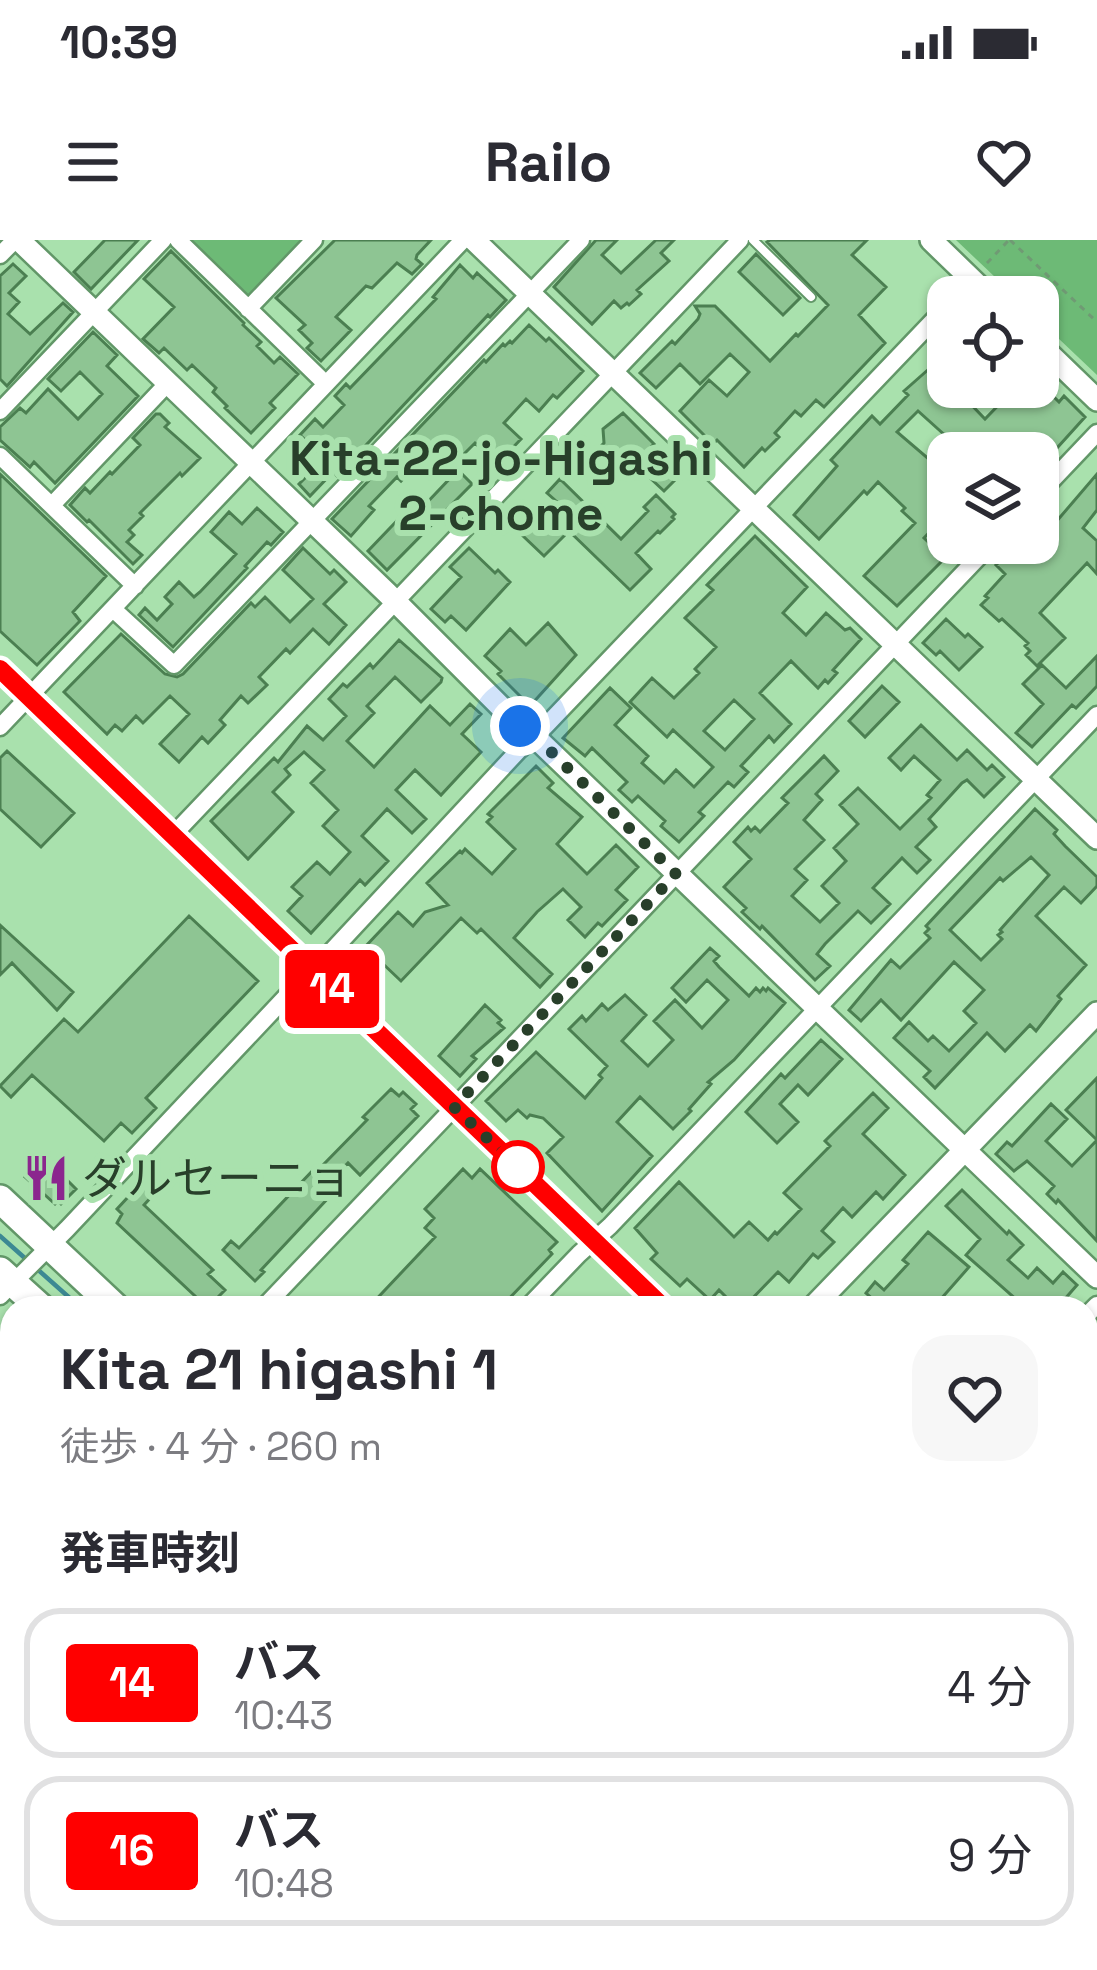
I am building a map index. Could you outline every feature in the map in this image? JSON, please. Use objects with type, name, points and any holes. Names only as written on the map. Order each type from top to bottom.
[{"type":"highway","points":[[0,1199],[45,1250],[101,1296]]},
{"type":"street","points":[[0,255],[17,240],[1097,1277]]},
{"type":"street","points":[[0,411],[163,240]]},
{"type":"street","points":[[178,240],[326,384]]},
{"type":"street","points":[[248,309],[314,240]]},
{"type":"street","points":[[0,727],[463,240]]},
{"type":"street","points":[[474,240],[1097,838]]},
{"type":"street","points":[[113,609],[174,665],[581,240]]},
{"type":"street","points":[[173,835],[740,240]]},
{"type":"street","points":[[931,240],[977,274]]},
{"type":"street","points":[[8,1281],[45,1250],[927,327]]},
{"type":"street","points":[[1059,363],[1097,400]]},
{"type":"street","points":[[52,505],[166,384]]},
{"type":"street","points":[[1059,473],[1097,433]]},
{"type":"street","points":[[0,456],[135,586]]},
{"type":"street","points":[[274,1296],[972,564]]},
{"type":"street","points":[[0,669],[652,1296]]},
{"type":"street","points":[[538,1296],[1097,715]]},
{"type":"street","points":[[824,1296],[1097,1013]]},
{"type":"lane","points":[[753,240],[811,297]]},
{"type":"path","points":[[977,274],[1009,240],[1097,322]]},
{"type":"green space","points":[[186,240],[307,240],[248,299]]},
{"type":"green space","points":[[956,240],[1097,240],[1097,375],[1059,339],[1059,276],[994,276]]},
{"type":"building","points":[[105,240],[138,240],[91,289],[74,272]]},
{"type":"building","points":[[335,240],[431,240],[417,255],[422,264],[412,274],[397,263],[336,317],[351,330],[321,361],[307,348],[312,343],[299,330],[305,325],[276,298]]},
{"type":"building","points":[[596,240],[617,240],[602,255],[621,273],[656,240],[674,240],[661,253],[669,261],[637,290],[641,294],[621,308],[614,301],[592,324],[554,287]]},
{"type":"building","points":[[867,240],[852,255],[886,287],[859,315],[885,343],[824,407],[816,400],[801,416],[795,411],[775,433],[779,437],[744,467],[680,411],[709,380],[727,396],[749,372],[730,354],[700,384],[680,364],[656,388],[640,373],[698,319],[695,306],[715,306],[770,361],[798,336],[828,305],[767,242]]},
{"type":"building","points":[[171,251],[244,323],[274,363],[280,357],[298,374],[270,403],[275,408],[251,433],[192,365],[187,370],[164,348],[159,353],[143,339],[174,307],[144,279]]},
{"type":"building","points":[[756,254],[800,298],[783,315],[739,272]]},
{"type":"building","points":[[13,264],[26,276],[9,293],[19,302],[8,314],[30,334],[63,303],[73,312],[7,386],[0,379],[0,276]]},
{"type":"building","points":[[460,265],[473,278],[477,273],[506,300],[337,476],[333,472],[310,496],[299,484],[325,458],[300,435],[315,419],[323,427],[344,405],[335,396],[346,384],[350,388],[436,299],[433,297]]},
{"type":"building","points":[[529,325],[583,371],[539,411],[526,399],[504,423],[521,439],[497,464],[475,443],[456,462],[437,443],[369,506],[374,510],[351,536],[332,519],[484,360],[503,344],[512,343]]},
{"type":"building","points":[[93,332],[117,355],[107,366],[138,396],[55,483],[34,462],[30,467],[0,440],[0,427],[20,408],[26,413],[48,389],[78,419],[102,394],[80,372],[61,391],[48,379]]},
{"type":"building","points":[[927,371],[927,408],[974,408],[985,419],[996,408],[1059,408],[1064,396],[1085,417],[1059,446],[1059,432],[941,432],[918,411],[897,432],[927,458],[924,538],[927,564],[939,564],[897,606],[864,576],[915,523],[878,482],[819,539],[794,515],[837,466],[831,460],[872,416],[880,424],[908,395],[904,391]]},
{"type":"building","points":[[623,413],[681,474],[664,491],[635,464],[625,474],[599,448],[604,443],[603,429]]},
{"type":"building","points":[[156,414],[200,458],[140,513],[143,516],[129,530],[134,535],[127,542],[142,555],[133,564],[70,505],[85,488],[90,493],[140,445],[133,438]]},
{"type":"building","points":[[458,470],[472,484],[387,570],[368,551],[413,504],[419,511]]},
{"type":"building","points":[[0,474],[106,576],[73,612],[80,621],[37,665],[0,631]]},
{"type":"building","points":[[1097,474],[1097,510],[1083,528],[1097,541],[1097,574],[1087,563],[1040,613],[1065,638],[1037,666],[1026,655],[1028,643],[981,605],[1005,574],[997,564],[1059,564],[1059,518]]},
{"type":"building","points":[[560,479],[621,539],[648,511],[644,507],[656,495],[675,514],[636,553],[651,569],[630,590],[569,531],[544,556],[522,535],[556,501],[547,493]]},
{"type":"building","points":[[257,508],[283,532],[271,545],[267,542],[173,647],[139,615],[145,608],[157,620],[172,604],[165,597],[179,582],[194,597],[200,592],[236,554],[211,532],[229,512],[242,524]]},
{"type":"building","points":[[755,536],[807,587],[783,613],[806,635],[826,613],[861,639],[833,670],[837,673],[828,683],[825,680],[818,688],[791,661],[760,693],[791,724],[774,742],[769,736],[741,766],[748,772],[734,787],[728,782],[679,842],[638,796],[632,802],[619,790],[627,782],[592,748],[585,756],[563,738],[610,688],[631,708],[615,725],[648,756],[642,763],[664,783],[676,770],[694,787],[713,767],[673,730],[667,737],[630,702],[652,678],[674,698],[699,673],[695,669],[716,647],[685,618],[713,590],[707,585]],"holes":[[[734,700],[754,719],[725,750],[704,731]]]},
{"type":"building","points":[[303,548],[330,574],[334,570],[346,582],[324,604],[346,625],[329,644],[313,629],[290,653],[286,649],[259,677],[267,685],[248,703],[241,696],[220,720],[225,725],[208,743],[202,737],[179,762],[160,744],[189,714],[170,696],[143,723],[136,716],[122,731],[115,725],[107,734],[64,692],[121,634],[165,674],[177,677],[251,603],[255,607],[265,597],[290,622],[313,599],[283,570]]},
{"type":"building","points":[[469,548],[510,582],[466,630],[451,616],[445,622],[431,609],[461,577],[450,567]]},
{"type":"building","points":[[946,619],[982,647],[959,670],[940,651],[936,655],[923,643]]},
{"type":"building","points":[[548,623],[576,655],[530,706],[485,656],[510,629],[526,645]]},
{"type":"building","points":[[399,640],[441,682],[421,702],[395,677],[367,706],[374,713],[347,741],[374,767],[430,706],[450,725],[470,704],[481,714],[462,734],[481,752],[441,795],[415,770],[396,790],[426,819],[412,833],[387,809],[362,836],[388,861],[365,885],[360,880],[311,933],[288,911],[302,896],[292,887],[317,862],[330,874],[350,852],[323,826],[338,810],[311,783],[324,770],[304,752],[285,769],[290,775],[273,792],[293,812],[248,859],[211,821],[274,758],[278,762],[307,726],[323,740],[346,716],[329,699],[370,664],[373,668]]},
{"type":"building","points":[[1097,656],[1097,686],[1032,747],[1016,733],[1043,704],[1023,684],[1042,665],[1066,688]]},
{"type":"building","points":[[882,686],[899,702],[865,737],[849,721]]},
{"type":"building","points":[[921,725],[957,760],[967,750],[987,770],[992,765],[1004,777],[984,797],[967,780],[962,783],[929,819],[936,827],[916,847],[930,860],[917,873],[902,858],[873,888],[890,904],[871,923],[858,911],[825,944],[817,954],[830,966],[815,980],[742,912],[746,908],[724,887],[751,859],[734,842],[748,827],[760,832],[788,803],[782,798],[824,756],[838,771],[816,794],[822,800],[804,820],[824,840],[795,869],[807,880],[792,896],[820,922],[839,903],[822,886],[846,861],[834,848],[858,824],[840,805],[858,788],[900,829],[931,798],[927,795],[940,780],[914,756],[901,770],[889,758]]},
{"type":"building","points":[[7,751],[74,813],[41,847],[0,809],[0,758]]},
{"type":"building","points":[[536,766],[553,783],[548,788],[582,817],[557,844],[587,874],[616,845],[638,867],[616,890],[627,900],[585,937],[568,920],[581,907],[563,889],[537,912],[514,938],[552,974],[540,987],[481,929],[477,933],[461,918],[401,981],[380,961],[361,981],[346,967],[398,912],[413,926],[425,912],[448,905],[427,883],[460,851],[465,849],[492,874],[515,849],[487,822],[492,817],[488,814]]},
{"type":"building","points":[[1035,809],[1097,877],[1097,886],[1081,903],[1064,887],[1036,916],[1086,965],[1058,996],[1061,999],[1036,1031],[1030,1025],[1005,1051],[987,1033],[935,1088],[924,1077],[930,1071],[894,1038],[909,1022],[928,1041],[933,1036],[949,1051],[976,1023],[964,1011],[984,990],[954,962],[901,1020],[881,1000],[861,1021],[849,1010],[891,960],[900,968],[930,938],[926,926]],"holes":[[[1031,857],[1049,875],[1000,930],[1002,939],[981,960],[950,930],[1000,878],[1003,881]]]},
{"type":"building","points":[[189,916],[258,981],[146,1098],[156,1108],[132,1133],[121,1123],[104,1141],[32,1075],[11,1097],[0,1086],[64,1019],[78,1032]]},
{"type":"building","points":[[0,925],[73,992],[57,1010],[12,963],[0,975]]},
{"type":"building","points":[[710,948],[719,956],[714,961],[749,996],[756,988],[760,992],[768,988],[785,1003],[708,1082],[691,1111],[673,1129],[640,1097],[617,1122],[652,1156],[602,1211],[547,1153],[563,1137],[543,1118],[527,1118],[518,1110],[506,1121],[486,1101],[536,1052],[585,1098],[607,1066],[569,1029],[582,1016],[586,1021],[602,1004],[608,1010],[625,995],[646,1015],[622,1041],[648,1066],[673,1040],[654,1021],[675,1000],[702,1028],[728,1000],[707,980],[686,1002],[672,988]]},
{"type":"building","points":[[485,1005],[504,1028],[472,1056],[476,1059],[460,1076],[439,1056]]},
{"type":"building","points":[[821,1040],[842,1059],[808,1095],[798,1085],[780,1104],[798,1122],[777,1143],[746,1112]]},
{"type":"building","points":[[1097,1078],[1097,1140],[1066,1110]]},
{"type":"building","points":[[391,1089],[399,1096],[403,1092],[416,1104],[411,1109],[418,1116],[360,1175],[348,1163],[327,1185],[333,1193],[255,1281],[223,1250],[231,1241],[239,1248],[367,1120],[363,1117]]},
{"type":"building","points":[[873,1093],[888,1108],[863,1134],[905,1175],[883,1199],[876,1192],[852,1217],[843,1208],[822,1231],[834,1242],[818,1258],[813,1254],[789,1282],[778,1272],[755,1296],[725,1296],[719,1290],[706,1296],[687,1279],[680,1286],[651,1259],[657,1253],[635,1228],[679,1182],[734,1237],[749,1222],[768,1240],[777,1234],[801,1209],[784,1193],[830,1146],[825,1141]]},
{"type":"building","points":[[1051,1104],[1067,1119],[1046,1141],[1072,1166],[1097,1140],[1097,1241],[1047,1194],[1054,1186],[1027,1161],[1014,1171],[996,1154],[1007,1142],[1012,1146]]},
{"type":"building","points":[[41,1161],[76,1189],[61,1204],[55,1204],[25,1177]]},
{"type":"building","points":[[463,1169],[472,1178],[480,1169],[557,1242],[549,1250],[552,1254],[512,1296],[379,1296],[435,1237],[425,1228],[434,1218],[425,1209]]},
{"type":"building","points":[[142,1182],[154,1194],[144,1205],[213,1270],[208,1274],[225,1290],[219,1296],[195,1296],[117,1223],[122,1214],[117,1209]]},
{"type":"building","points":[[962,1190],[1023,1245],[1008,1260],[1028,1278],[1037,1268],[1053,1283],[1063,1272],[1077,1285],[1067,1296],[1012,1296],[966,1255],[980,1239],[946,1206]]},
{"type":"building","points":[[928,1232],[969,1267],[944,1296],[866,1293],[875,1282],[884,1290],[908,1264],[903,1260]]},
{"type":"waterway","points":[[0,1236],[27,1260]]},
{"type":"waterway","points":[[36,1268],[68,1296]]},
{"type":"bus line","name":"14","points":[[0,669],[652,1296]]},
{"type":"place","name":"ダルセーニョ","points":[[46,1178]]},
{"type":"district","name":"Kita-22-jo-Higashi 2-chome","points":[[501,486]]},
{"type":"route","points":[[518,1167],[454,1107],[676,874],[520,726]]}]
